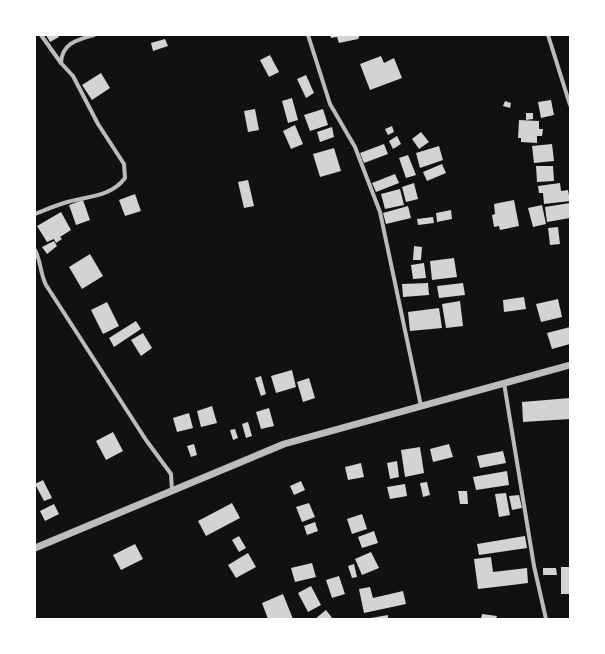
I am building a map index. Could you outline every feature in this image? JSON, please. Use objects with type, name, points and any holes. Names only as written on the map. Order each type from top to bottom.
[{"type":"street","points":[[35,214],[65,202],[105,194],[120,185],[125,178],[124,164],[98,124],[73,76],[61,63],[41,35]]},
{"type":"street","points":[[61,63],[62,54],[66,47],[94,35]]},
{"type":"street","points":[[308,35],[330,104],[355,147],[380,212],[421,406]]},
{"type":"street","points":[[548,35],[570,105]]},
{"type":"street","points":[[35,250],[39,257],[40,275],[146,440],[171,474],[172,491]]},
{"type":"street","points":[[35,548],[284,444],[570,365]]},
{"type":"street","points":[[504,383],[534,566],[546,619]]},
{"type":"building","points":[[46,35],[58,35],[59,37],[50,42]]},
{"type":"building","points":[[330,35],[360,35],[358,39],[339,43],[337,37],[331,38]]},
{"type":"building","points":[[165,39],[168,46],[153,51],[151,43]]},
{"type":"building","points":[[270,55],[279,72],[269,77],[260,60]]},
{"type":"building","points":[[381,56],[384,63],[394,58],[402,78],[370,90],[360,64]]},
{"type":"building","points":[[101,73],[110,88],[92,100],[82,85]]},
{"type":"building","points":[[306,75],[314,93],[306,98],[297,79]]},
{"type":"building","points":[[292,98],[298,120],[288,123],[282,101]]},
{"type":"building","points":[[551,100],[554,115],[541,118],[538,102]]},
{"type":"building","points":[[505,101],[511,103],[510,108],[503,106]]},
{"type":"building","points":[[255,109],[259,130],[248,132],[244,111]]},
{"type":"building","points":[[323,109],[328,125],[310,131],[304,115]]},
{"type":"building","points":[[526,113],[533,113],[533,119],[526,120]]},
{"type":"building","points":[[519,120],[539,121],[539,129],[543,129],[542,136],[537,136],[537,143],[521,142],[521,138],[518,138]]},
{"type":"building","points":[[295,125],[303,144],[291,149],[283,131]]},
{"type":"building","points":[[392,126],[394,132],[388,135],[385,129]]},
{"type":"building","points":[[332,127],[334,137],[320,142],[317,132]]},
{"type":"building","points":[[421,132],[429,142],[419,149],[412,139]]},
{"type":"building","points":[[397,136],[401,144],[393,149],[389,141]]},
{"type":"building","points":[[384,144],[388,154],[364,163],[360,153]]},
{"type":"building","points":[[552,144],[554,161],[534,163],[532,146]]},
{"type":"building","points":[[439,146],[443,160],[420,168],[416,153]]},
{"type":"building","points":[[334,148],[341,171],[320,177],[313,154]]},
{"type":"building","points":[[408,155],[416,175],[406,178],[399,158]]},
{"type":"building","points":[[442,164],[446,173],[427,181],[423,172]]},
{"type":"building","points":[[536,166],[553,166],[554,181],[537,182]]},
{"type":"building","points":[[395,174],[399,183],[376,192],[372,183]]},
{"type":"building","points":[[248,180],[254,206],[244,208],[238,182]]},
{"type":"building","points":[[414,183],[418,199],[406,202],[402,187]]},
{"type":"building","points":[[560,183],[561,191],[568,190],[570,201],[544,204],[543,193],[539,193],[538,186]]},
{"type":"building","points":[[400,189],[404,205],[385,209],[381,194]]},
{"type":"building","points":[[135,194],[141,211],[125,216],[119,200]]},
{"type":"building","points":[[83,200],[90,220],[76,225],[69,205]]},
{"type":"building","points":[[514,200],[519,226],[500,230],[499,226],[494,227],[492,215],[495,214],[494,204]]},
{"type":"building","points":[[570,203],[570,218],[547,222],[545,207]]},
{"type":"building","points":[[542,205],[546,224],[533,227],[528,208]]},
{"type":"building","points":[[408,206],[411,218],[386,224],[383,213]]},
{"type":"building","points":[[451,210],[452,219],[437,222],[436,213]]},
{"type":"building","points":[[61,212],[71,230],[60,237],[62,239],[56,243],[54,239],[47,242],[37,226]]},
{"type":"building","points":[[433,217],[434,223],[418,225],[417,219]]},
{"type":"building","points":[[558,227],[560,244],[550,245],[548,228]]},
{"type":"building","points":[[54,241],[57,246],[47,254],[42,247]]},
{"type":"building","points":[[414,246],[422,247],[421,260],[413,260]]},
{"type":"building","points":[[90,254],[103,276],[82,289],[69,267]]},
{"type":"building","points":[[454,258],[457,277],[432,280],[430,261]]},
{"type":"building","points":[[424,263],[426,278],[413,279],[411,265]]},
{"type":"building","points":[[428,283],[429,295],[403,297],[402,284]]},
{"type":"building","points":[[463,283],[465,295],[439,298],[437,286]]},
{"type":"building","points":[[524,297],[526,309],[504,312],[503,300]]},
{"type":"building","points":[[558,299],[562,317],[541,322],[536,304]]},
{"type":"building","points":[[460,301],[463,326],[446,328],[442,304]]},
{"type":"building","points":[[107,302],[119,326],[103,334],[91,310]]},
{"type":"building","points":[[439,308],[442,328],[410,331],[408,312]]},
{"type":"building","points":[[136,321],[141,329],[114,347],[109,338]]},
{"type":"building","points":[[570,327],[570,344],[552,349],[547,333]]},
{"type":"building","points":[[143,333],[152,348],[141,356],[131,340]]},
{"type":"building","points":[[292,370],[296,387],[276,393],[271,376]]},
{"type":"building","points":[[261,376],[266,394],[261,396],[255,378]]},
{"type":"building","points":[[309,378],[315,398],[303,402],[297,382]]},
{"type":"building","points":[[570,398],[570,419],[523,422],[522,402]]},
{"type":"building","points":[[212,406],[217,423],[201,427],[197,411]]},
{"type":"building","points":[[269,408],[274,426],[261,429],[256,412]]},
{"type":"building","points":[[189,413],[193,428],[177,432],[173,418]]},
{"type":"building","points":[[248,422],[252,436],[246,438],[242,424]]},
{"type":"building","points":[[235,429],[238,438],[233,440],[230,430]]},
{"type":"building","points":[[113,432],[123,451],[106,460],[96,441]]},
{"type":"building","points":[[194,444],[197,455],[191,457],[187,446]]},
{"type":"building","points":[[449,444],[453,457],[433,462],[430,449]]},
{"type":"building","points":[[420,447],[424,473],[405,477],[401,450]]},
{"type":"building","points":[[503,451],[506,463],[480,468],[477,456]]},
{"type":"building","points":[[397,461],[399,477],[390,479],[387,463]]},
{"type":"building","points":[[361,463],[364,477],[348,480],[345,467]]},
{"type":"building","points":[[507,471],[509,485],[476,490],[473,477]]},
{"type":"building","points":[[43,480],[52,498],[44,501],[35,484]]},
{"type":"building","points":[[301,481],[305,490],[294,495],[290,486]]},
{"type":"building","points":[[427,482],[430,495],[423,497],[420,483]]},
{"type":"building","points":[[405,484],[407,496],[390,499],[387,487]]},
{"type":"building","points":[[458,491],[467,491],[468,504],[460,504]]},
{"type":"building","points":[[506,493],[510,515],[499,517],[495,494]]},
{"type":"building","points":[[519,495],[522,508],[512,510],[509,496]]},
{"type":"building","points":[[232,503],[240,518],[206,536],[198,521]]},
{"type":"building","points":[[309,503],[315,517],[302,522],[296,507]]},
{"type":"building","points":[[54,504],[59,514],[45,521],[40,511]]},
{"type":"building","points":[[362,514],[367,529],[352,534],[347,519]]},
{"type":"building","points":[[315,522],[318,531],[307,535],[304,526]]},
{"type":"building","points":[[374,531],[378,543],[362,548],[358,537]]},
{"type":"building","points":[[239,536],[246,548],[239,552],[232,540]]},
{"type":"building","points":[[525,536],[527,548],[479,555],[477,544]]},
{"type":"building","points":[[135,544],[143,559],[121,570],[113,555]]},
{"type":"building","points":[[371,552],[379,568],[362,575],[355,559]]},
{"type":"building","points":[[248,553],[256,567],[236,578],[228,565]]},
{"type":"building","points":[[491,557],[493,572],[527,568],[528,583],[478,589],[474,559]]},
{"type":"building","points":[[312,563],[316,577],[295,582],[291,568]]},
{"type":"building","points":[[354,564],[357,577],[352,578],[348,566]]},
{"type":"building","points":[[561,567],[570,567],[570,594],[561,594]]},
{"type":"building","points":[[543,568],[556,568],[557,575],[543,575]]},
{"type":"building","points":[[339,576],[345,594],[332,598],[326,580]]},
{"type":"building","points":[[311,586],[321,605],[308,612],[298,593]]},
{"type":"building","points":[[370,587],[373,598],[403,591],[406,604],[364,613],[359,589]]},
{"type":"building","points":[[283,594],[293,619],[268,619],[262,603]]},
{"type":"building","points":[[326,610],[333,619],[315,619]]},
{"type":"building","points":[[482,614],[497,616],[496,619],[481,619]]},
{"type":"building","points":[[388,615],[388,619],[371,619],[371,618]]}]
